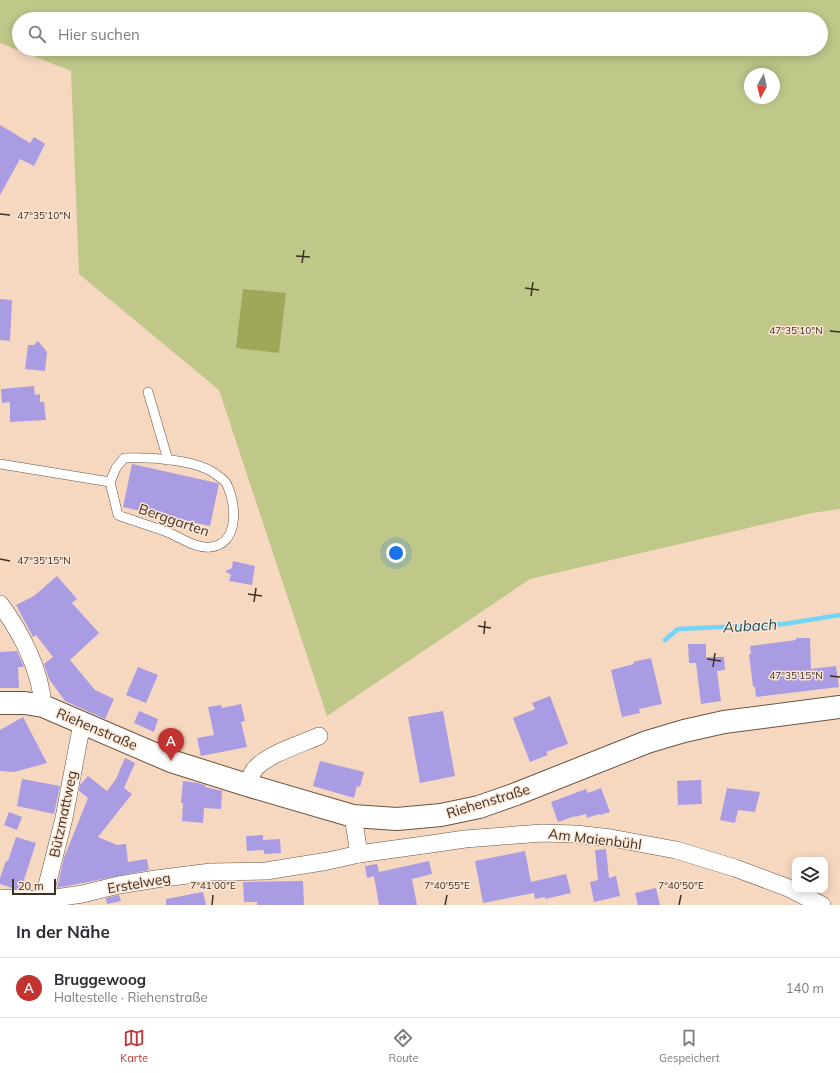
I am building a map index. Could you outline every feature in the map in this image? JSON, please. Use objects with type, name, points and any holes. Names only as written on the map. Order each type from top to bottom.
[{"type":"street","points":[[0,604],[23,641],[39,680],[43,706]]},
{"type":"street","name":"Riehenstraße","points":[[0,703],[25,703],[43,706],[171,761],[353,816],[397,819],[441,815],[478,807],[516,794],[647,742],[684,731],[724,722],[840,707]]},
{"type":"street","name":"Bützmattweg","points":[[42,903],[64,818],[82,723]]},
{"type":"street","points":[[247,785],[253,772],[261,763],[271,756],[318,736]]},
{"type":"street","points":[[353,816],[359,854]]},
{"type":"street","name":"Am Maienbühl","points":[[359,854],[465,839],[542,832],[611,838],[676,850],[735,868],[786,887],[822,905]]},
{"type":"street","name":"Erstelweg","points":[[0,898],[42,903],[119,885],[156,879],[211,872],[266,871],[328,861],[359,854]]},
{"type":"lane","points":[[148,392],[168,460]]},
{"type":"lane","name":"Berggarten","points":[[147,457],[197,464],[218,475],[228,486],[233,505],[234,519],[231,533],[221,544],[209,548],[118,515],[110,482],[116,468],[124,458],[147,457]]},
{"type":"lane","points":[[0,464],[110,482]]},
{"type":"green space","points":[[0,0],[840,0],[840,509],[812,513],[530,579],[327,716],[219,390],[79,274],[71,71],[33,56],[828,56],[828,12],[12,12],[12,48],[0,43]]},
{"type":"green space","points":[[243,289],[286,293],[279,353],[236,348]]},
{"type":"building","points":[[0,125],[30,143],[34,137],[45,144],[34,166],[20,159],[0,195]]},
{"type":"building","points":[[0,299],[12,300],[10,341],[0,340]]},
{"type":"building","points":[[38,341],[47,352],[45,371],[25,369],[28,345],[34,345]]},
{"type":"building","points":[[34,386],[35,395],[40,394],[40,402],[44,402],[46,420],[10,422],[10,402],[2,403],[1,389]]},
{"type":"building","points":[[132,464],[219,484],[210,526],[123,507]]},
{"type":"building","points":[[233,561],[255,566],[252,585],[229,581],[231,575],[225,571],[232,568]]},
{"type":"building","points":[[57,576],[77,599],[72,603],[99,633],[70,660],[95,690],[114,699],[105,719],[65,701],[49,679],[44,664],[53,657],[36,635],[33,637],[16,605],[34,596]]},
{"type":"building","points":[[796,638],[810,638],[811,669],[836,666],[839,687],[756,697],[755,687],[753,687],[749,654],[751,654],[750,646],[796,640]]},
{"type":"building","points":[[688,644],[706,644],[706,657],[724,657],[725,670],[717,671],[721,701],[701,704],[696,663],[689,663]]},
{"type":"building","points":[[17,651],[24,667],[18,667],[19,688],[0,688],[0,652]]},
{"type":"building","points":[[651,658],[662,704],[639,709],[640,713],[622,717],[611,670],[634,664],[633,662]]},
{"type":"building","points":[[138,667],[158,675],[146,703],[126,695]]},
{"type":"building","points":[[550,696],[568,744],[546,752],[548,755],[530,762],[513,718],[535,709],[532,703]]},
{"type":"building","points":[[241,704],[245,721],[241,722],[247,747],[201,756],[197,738],[214,735],[208,707],[221,705],[222,708]]},
{"type":"building","points":[[139,711],[158,719],[154,732],[134,723]]},
{"type":"building","points":[[443,711],[455,776],[420,783],[408,717]]},
{"type":"building","points":[[23,717],[47,763],[14,772],[0,771],[0,730]]},
{"type":"building","points":[[125,758],[135,763],[124,788],[132,794],[98,837],[117,845],[126,844],[128,862],[147,859],[149,870],[57,888],[64,858],[88,798],[79,791],[80,785],[88,776],[107,791],[116,779]]},
{"type":"building","points":[[320,761],[364,772],[360,787],[357,786],[354,798],[313,786]]},
{"type":"building","points":[[22,779],[60,786],[54,814],[17,806]]},
{"type":"building","points":[[701,780],[702,804],[678,805],[677,781]]},
{"type":"building","points":[[183,781],[198,783],[205,785],[205,787],[222,791],[221,809],[204,808],[203,823],[182,821],[183,803],[181,803]]},
{"type":"building","points":[[601,788],[610,812],[587,818],[586,814],[575,816],[558,822],[551,802],[586,789],[588,793]]},
{"type":"building","points":[[727,788],[760,792],[755,812],[738,810],[735,823],[720,820]]},
{"type":"building","points":[[9,812],[22,817],[17,830],[4,825]]},
{"type":"building","points":[[263,835],[263,840],[280,839],[281,853],[264,854],[264,850],[247,851],[246,836]]},
{"type":"building","points":[[16,837],[36,843],[21,889],[15,889],[0,884],[0,878],[6,861],[8,861]]},
{"type":"building","points":[[606,849],[609,878],[616,876],[620,896],[594,902],[590,882],[598,880],[595,850]]},
{"type":"building","points":[[525,851],[531,882],[566,874],[571,893],[545,899],[545,897],[535,899],[534,893],[483,903],[475,861]]},
{"type":"building","points":[[429,861],[432,874],[412,879],[417,905],[379,905],[374,876],[367,878],[365,866],[377,864],[379,872]]},
{"type":"building","points":[[303,881],[304,905],[257,905],[257,902],[244,902],[243,882]]},
{"type":"building","points":[[656,888],[660,905],[638,905],[635,893]]},
{"type":"building","points":[[203,892],[206,905],[166,905],[166,899]]},
{"type":"building","points":[[119,895],[121,901],[107,904],[106,898]]},
{"type":"waterway","name":"Aubach","points":[[665,640],[678,629],[784,624],[840,615]]},
{"type":"place","name":"Bruggewoog","points":[[171,761]]}]
